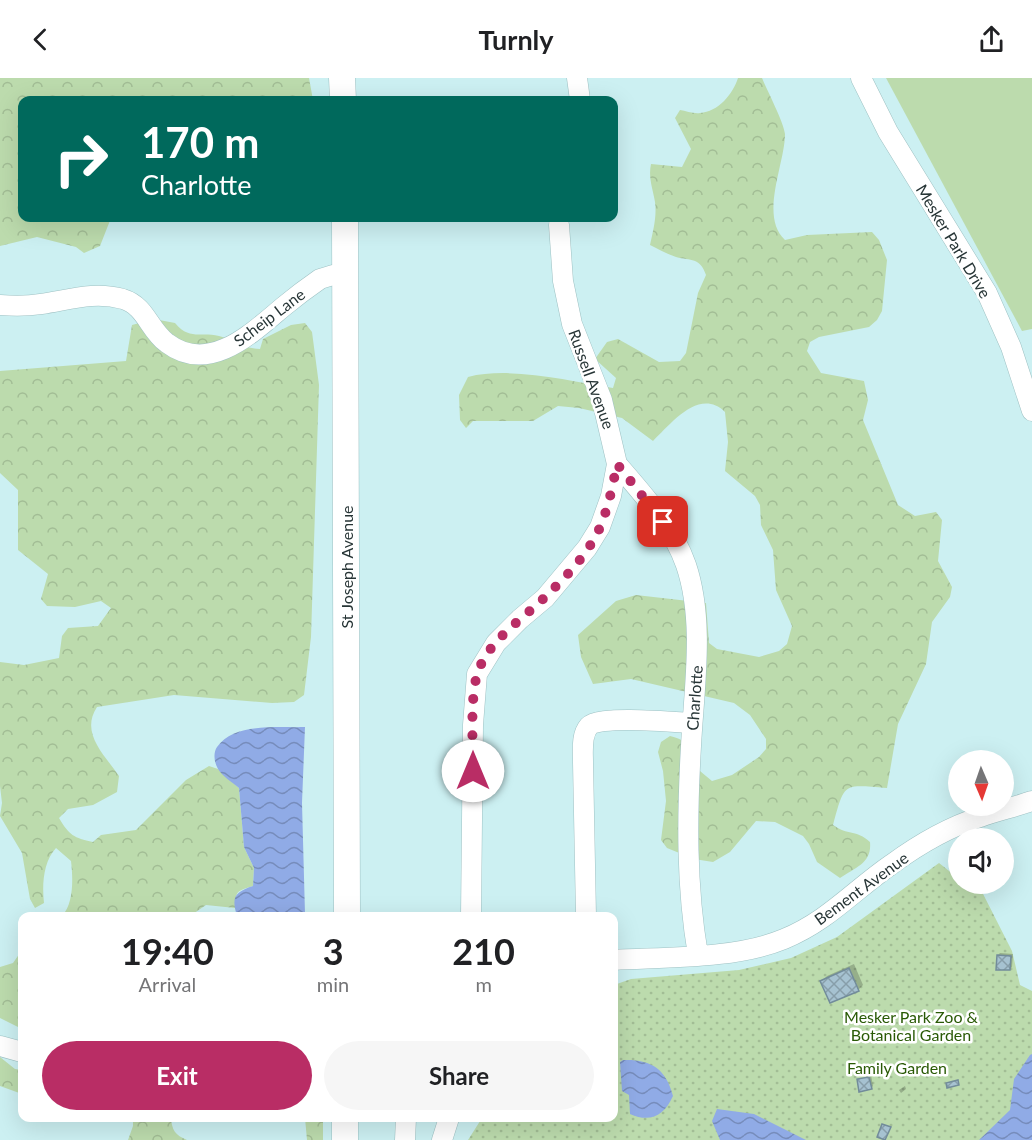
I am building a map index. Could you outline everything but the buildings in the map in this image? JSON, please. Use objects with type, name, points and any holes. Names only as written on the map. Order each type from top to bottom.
[{"type":"main road","points":[[342,78],[343,96]]},
{"type":"main road","name":"St Joseph Avenue","points":[[345,222],[347,912]]},
{"type":"main road","points":[[345,1122],[345,1140]]},
{"type":"street","points":[[577,78],[579,96]]},
{"type":"street","name":"Mesker Park Drive","points":[[861,78],[888,132],[987,293],[1011,347],[1032,411]]},
{"type":"street","name":"Russell Avenue","points":[[471,912],[473,725],[477,674],[496,643],[545,598],[587,548],[600,527],[617,464],[602,400],[572,324],[563,281],[558,222]]},
{"type":"street","name":"Scheip Lane","points":[[0,305],[38,305],[93,295],[125,300],[137,306],[147,316],[169,345],[201,355],[224,350],[240,342],[298,294],[320,279],[345,274]]},
{"type":"street","name":"Charlotte","points":[[617,464],[663,522],[679,548],[691,586],[696,648],[688,841],[689,897],[698,955]]},
{"type":"street","points":[[586,912],[583,738],[587,729],[596,721],[692,723]]},
{"type":"street","name":"Bement Avenue","points":[[618,960],[746,950],[784,939],[822,920],[891,864],[917,847],[978,818],[1032,801]]},
{"type":"street","points":[[0,1046],[18,1051]]},
{"type":"street","points":[[405,1140],[406,1122]]},
{"type":"street","points":[[442,1140],[448,1122]]},
{"type":"green space","points":[[0,78],[309,78],[312,96],[18,96],[18,222],[109,222],[100,246],[84,253],[76,247],[37,237],[0,246]]},
{"type":"green space","points":[[738,78],[762,78],[784,129],[784,146],[775,189],[774,218],[785,240],[807,235],[872,232],[879,240],[887,260],[882,311],[877,320],[869,327],[819,337],[810,342],[807,351],[821,373],[864,381],[868,400],[863,420],[898,505],[915,516],[936,512],[942,520],[938,561],[952,587],[950,597],[932,622],[926,664],[898,724],[887,788],[854,787],[848,789],[840,800],[833,825],[865,838],[870,842],[870,849],[862,864],[840,878],[817,862],[803,836],[775,822],[756,821],[730,852],[713,862],[694,859],[667,848],[661,840],[666,801],[663,771],[658,752],[661,742],[670,736],[682,741],[688,748],[697,768],[712,781],[732,775],[759,757],[766,749],[766,739],[750,715],[734,703],[631,679],[593,684],[581,657],[578,635],[616,601],[636,595],[706,603],[709,643],[717,649],[759,657],[779,651],[787,644],[792,626],[776,590],[773,550],[761,525],[760,505],[755,496],[725,471],[728,442],[725,412],[715,405],[696,406],[677,418],[653,441],[622,418],[579,408],[558,406],[533,421],[473,421],[466,428],[460,420],[459,395],[468,377],[502,373],[521,374],[613,388],[616,378],[595,359],[607,342],[618,339],[659,362],[680,361],[686,353],[698,293],[706,275],[698,262],[673,256],[650,245],[655,213],[650,179],[651,164],[682,167],[691,149],[675,118],[680,110],[698,113],[707,112],[719,106],[729,96]]},
{"type":"green space","points":[[886,78],[1032,78],[1032,329],[1022,331]]},
{"type":"green space","points":[[154,319],[175,323],[180,329],[191,334],[219,336],[260,349],[263,339],[291,325],[305,323],[312,332],[319,385],[311,637],[304,695],[294,702],[272,703],[174,695],[97,707],[91,726],[96,743],[119,776],[117,792],[93,805],[68,809],[59,818],[73,835],[93,842],[101,835],[136,830],[186,780],[209,766],[218,769],[239,788],[244,847],[254,868],[253,886],[238,892],[235,908],[206,905],[196,912],[65,912],[71,897],[71,861],[56,848],[48,860],[44,874],[44,903],[35,908],[30,899],[22,853],[0,816],[2,803],[0,662],[24,665],[59,658],[62,636],[68,628],[98,626],[111,608],[101,601],[75,607],[47,606],[41,599],[48,574],[18,550],[18,490],[0,473],[0,371],[126,361],[132,325]]},
{"type":"green space","name":"Mesker Park Zoo & Botanical Garden","points":[[939,863],[948,870],[948,894],[983,894],[1012,951],[1020,985],[1032,991],[1032,1140],[468,1140],[479,1122],[618,1122],[618,984],[631,979],[739,970],[791,958],[837,937]]},
{"type":"green space","points":[[18,956],[18,1027],[0,1018],[0,967],[13,963]]},
{"type":"green space","points":[[0,1057],[18,1069],[18,1093],[0,1086]]},
{"type":"green space","points":[[133,1122],[172,1122],[175,1132],[187,1140],[128,1140]]},
{"type":"green space","points":[[305,1122],[323,1122],[323,1140],[307,1140]]},
{"type":"water","points":[[270,727],[305,727],[302,803],[305,912],[236,912],[234,904],[238,893],[253,886],[254,868],[244,847],[239,788],[218,769],[214,758],[217,747],[234,733]]},
{"type":"water","points":[[1032,1054],[1032,1140],[979,1140],[1010,1110],[1014,1079]]},
{"type":"water","points":[[623,1060],[649,1064],[666,1078],[673,1096],[661,1113],[650,1118],[630,1114],[629,1095],[622,1091],[620,1062]]},
{"type":"water","points":[[717,1109],[754,1114],[806,1140],[720,1140],[712,1121]]},
{"type":"route","points":[[473,771],[473,725],[477,674],[487,654],[496,643],[545,598],[587,548],[600,527],[617,464],[663,522]]},
{"type":"park label","name":"Family Garden","points":[[897,1067]]}]
